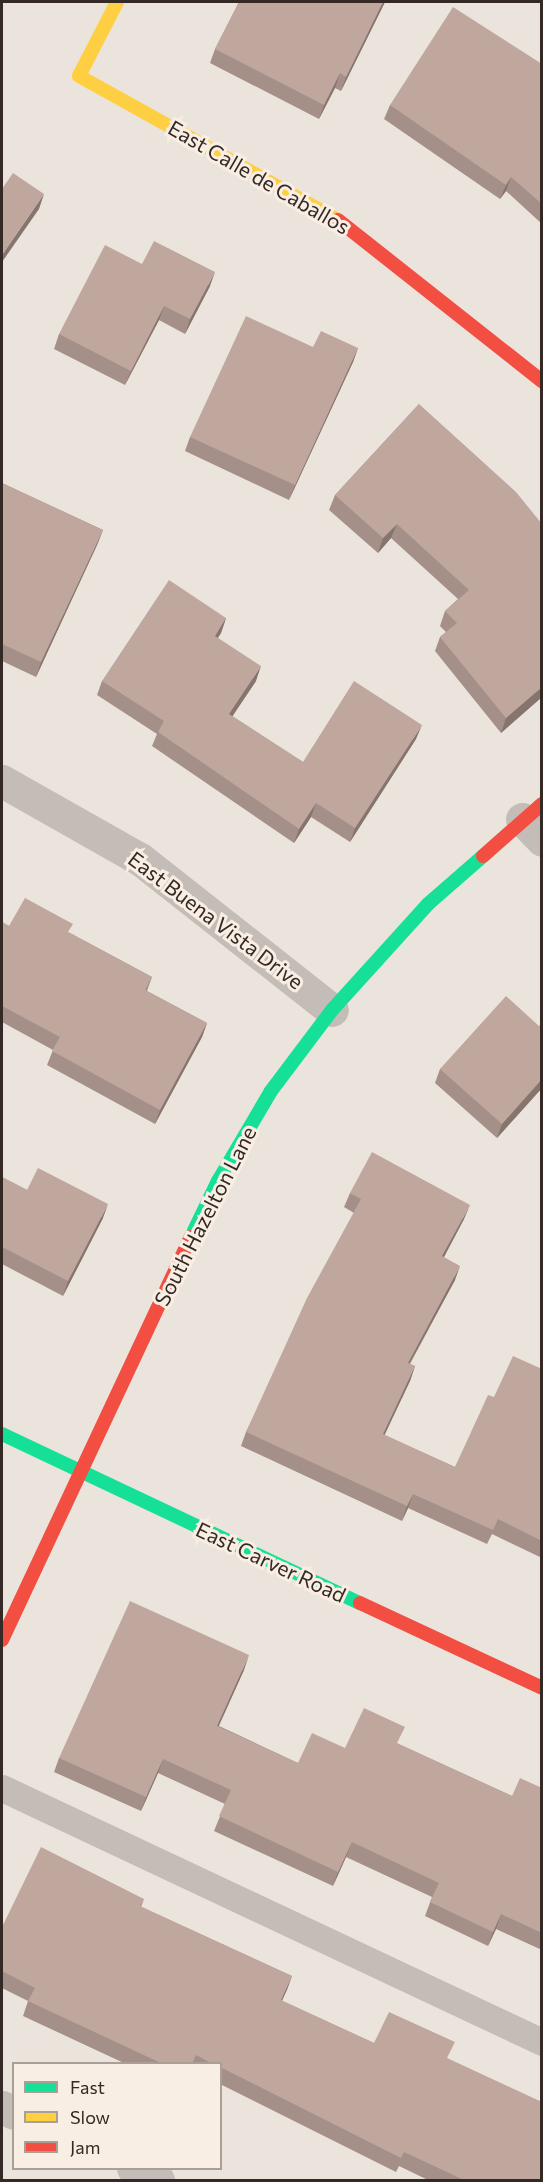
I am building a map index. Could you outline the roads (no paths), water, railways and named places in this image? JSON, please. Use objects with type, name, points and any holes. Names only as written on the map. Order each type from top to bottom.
[{"type":"street","name":"East Calle de Caballos","points":[[117,2],[79,76],[344,222],[542,381]]},
{"type":"street","name":"East Buena Vista Drive","points":[[2,782],[140,859],[332,1010]]},
{"type":"street","name":"South Hazelton Lane","points":[[2,1640],[218,1181],[271,1091],[332,1010],[428,904],[535,821]]},
{"type":"street","name":"East Carver Road","points":[[2,1434],[542,1688]]},
{"type":"street","points":[[135,2170],[158,2181]]},
{"type":"lane","points":[[2,1788],[542,2042]]}]
